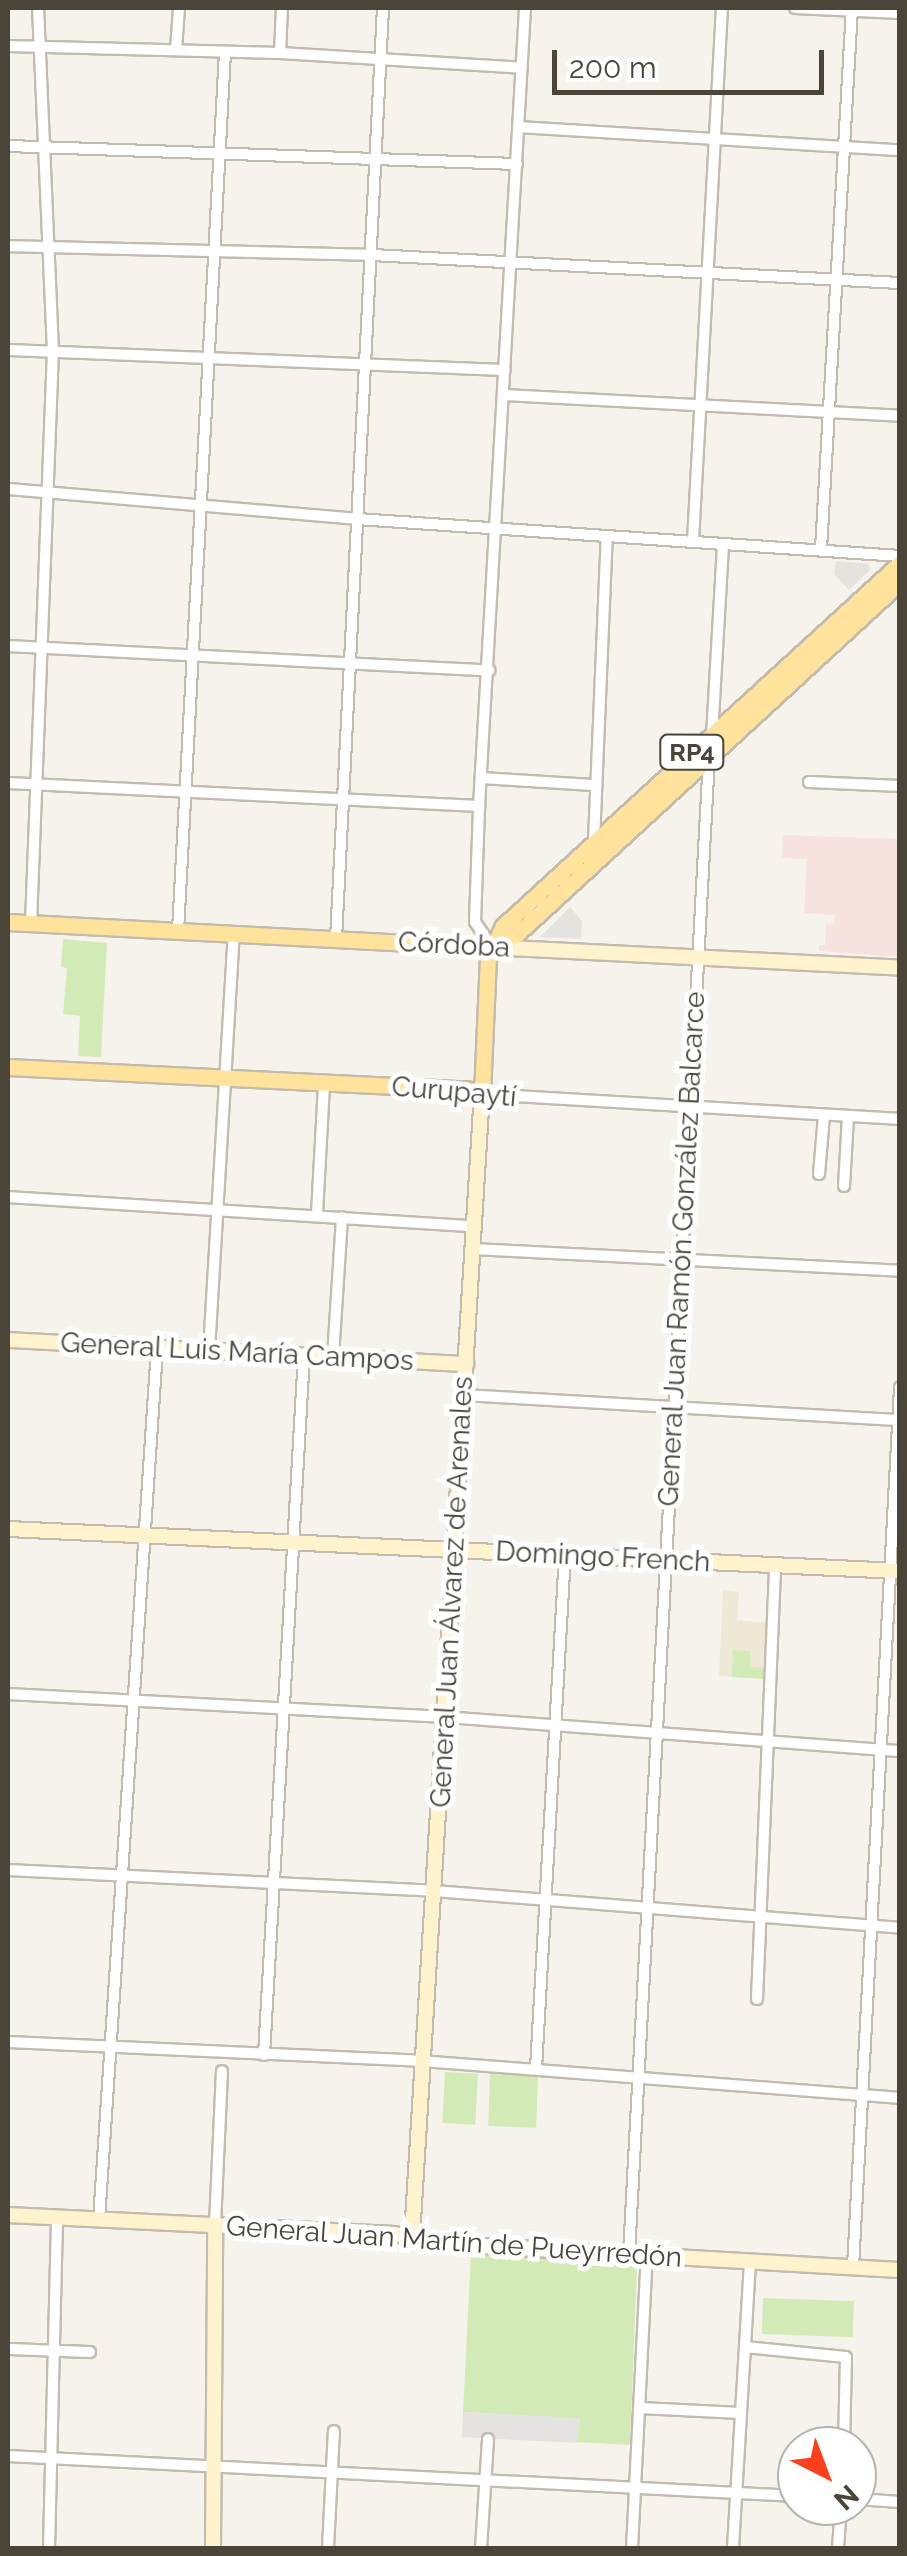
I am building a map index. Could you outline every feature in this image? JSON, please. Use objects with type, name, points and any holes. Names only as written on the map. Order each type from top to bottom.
[{"type":"main road","name":"RP4","points":[[492,947],[504,926],[900,559]]},
{"type":"main road","name":"RP4","points":[[492,947],[518,932],[900,582]]},
{"type":"main road","name":"Córdoba","points":[[8,922],[492,947]]},
{"type":"main road","name":"General Juan Álvarez de Arenales","points":[[482,1094],[492,947]]},
{"type":"main road","name":"Curupaytí","points":[[8,1067],[482,1094]]},
{"type":"street","points":[[32,923],[53,351],[38,8]]},
{"type":"street","points":[[176,50],[179,8]]},
{"type":"street","points":[[280,53],[282,8]]},
{"type":"street","points":[[336,939],[384,8]]},
{"type":"street","points":[[492,947],[474,922],[478,806],[525,8]]},
{"type":"street","points":[[694,541],[722,8]]},
{"type":"street","points":[[795,8],[900,13]]},
{"type":"street","points":[[821,549],[852,8]]},
{"type":"street","points":[[8,46],[280,53],[522,68]]},
{"type":"street","points":[[178,931],[226,52]]},
{"type":"street","points":[[519,126],[900,150]]},
{"type":"street","points":[[8,146],[376,156],[517,164]]},
{"type":"street","points":[[8,246],[372,255],[900,283]]},
{"type":"street","points":[[8,350],[366,361],[505,370]]},
{"type":"street","points":[[504,394],[900,416]]},
{"type":"street","points":[[8,489],[357,519],[821,549],[900,559]]},
{"type":"street","points":[[594,841],[593,785],[607,537]]},
{"type":"street","name":"General Juan Ramón González Balcarce","points":[[630,2254],[672,1407],[723,544]]},
{"type":"street","points":[[8,646],[489,670]]},
{"type":"street","points":[[481,778],[593,785]]},
{"type":"street","points":[[809,782],[900,786]]},
{"type":"street","points":[[8,783],[478,806]]},
{"type":"street","points":[[209,1350],[234,934]]},
{"type":"street","name":"Córdoba","points":[[492,947],[900,968]]},
{"type":"street","points":[[317,1214],[324,1083]]},
{"type":"street","name":"Curupaytí","points":[[482,1094],[691,1110],[900,1119]]},
{"type":"street","name":"General Juan Álvarez de Arenales","points":[[412,2237],[482,1094]]},
{"type":"street","points":[[819,1174],[824,1116]]},
{"type":"street","points":[[844,1186],[848,1117]]},
{"type":"street","points":[[8,1196],[475,1226]]},
{"type":"street","points":[[333,1357],[342,1217]]},
{"type":"street","points":[[473,1249],[900,1271]]},
{"type":"street","name":"General Luis María Campos","points":[[8,1340],[466,1364]]},
{"type":"street","points":[[99,2220],[157,1348]]},
{"type":"street","points":[[264,2054],[304,1356]]},
{"type":"street","points":[[853,2267],[895,1571],[900,1387]]},
{"type":"street","points":[[464,1395],[898,1420]]},
{"type":"street","name":"Domingo French","points":[[8,1529],[895,1571]]},
{"type":"street","points":[[536,2069],[565,1554]]},
{"type":"street","points":[[757,2000],[775,1566]]},
{"type":"street","points":[[8,1694],[556,1724],[900,1751]]},
{"type":"street","points":[[8,1870],[433,1891],[900,1928]]},
{"type":"street","points":[[8,2042],[421,2061],[900,2098]]},
{"type":"street","points":[[213,2548],[215,2225],[222,2072]]},
{"type":"street","name":"General Juan Martín de Pueyrredón","points":[[8,2215],[900,2270]]},
{"type":"street","points":[[49,2548],[57,2218]]},
{"type":"street","points":[[632,2548],[647,2256]]},
{"type":"street","points":[[734,2548],[750,2262]]},
{"type":"street","points":[[745,2348],[841,2354],[846,2358],[844,2426]]},
{"type":"street","points":[[8,2349],[90,2352]]},
{"type":"street","points":[[640,2408],[741,2413]]},
{"type":"street","points":[[328,2548],[334,2432]]},
{"type":"street","points":[[481,2548],[488,2439]]},
{"type":"street","points":[[8,2456],[777,2495]]},
{"type":"shaded area","points":[[836,561],[869,564],[870,570],[849,590],[834,574]]},
{"type":"shaded area","points":[[783,835],[899,839],[899,957],[819,951],[819,945],[825,945],[826,924],[834,924],[835,915],[804,913],[807,859],[782,858]]},
{"type":"shaded area","points":[[570,907],[582,921],[581,939],[540,937]]},
{"type":"shaded area","points":[[723,1590],[739,1592],[737,1620],[768,1623],[765,1679],[719,1676]]},
{"type":"shaded area","points":[[463,2412],[579,2418],[578,2443],[462,2437]]},
{"type":"green space","points":[[63,939],[107,943],[101,1057],[78,1056],[80,1016],[63,1014],[67,968],[61,967]]},
{"type":"green space","points":[[733,1650],[750,1651],[751,1667],[765,1668],[765,1679],[732,1677]]},
{"type":"green space","points":[[445,2072],[478,2074],[475,2125],[442,2123]]},
{"type":"green space","points":[[490,2074],[538,2076],[536,2128],[488,2126]]},
{"type":"green space","points":[[471,2253],[633,2261],[637,2266],[630,2445],[577,2442],[579,2419],[463,2412]]},
{"type":"green space","points":[[763,2298],[854,2301],[853,2337],[762,2334]]}]
